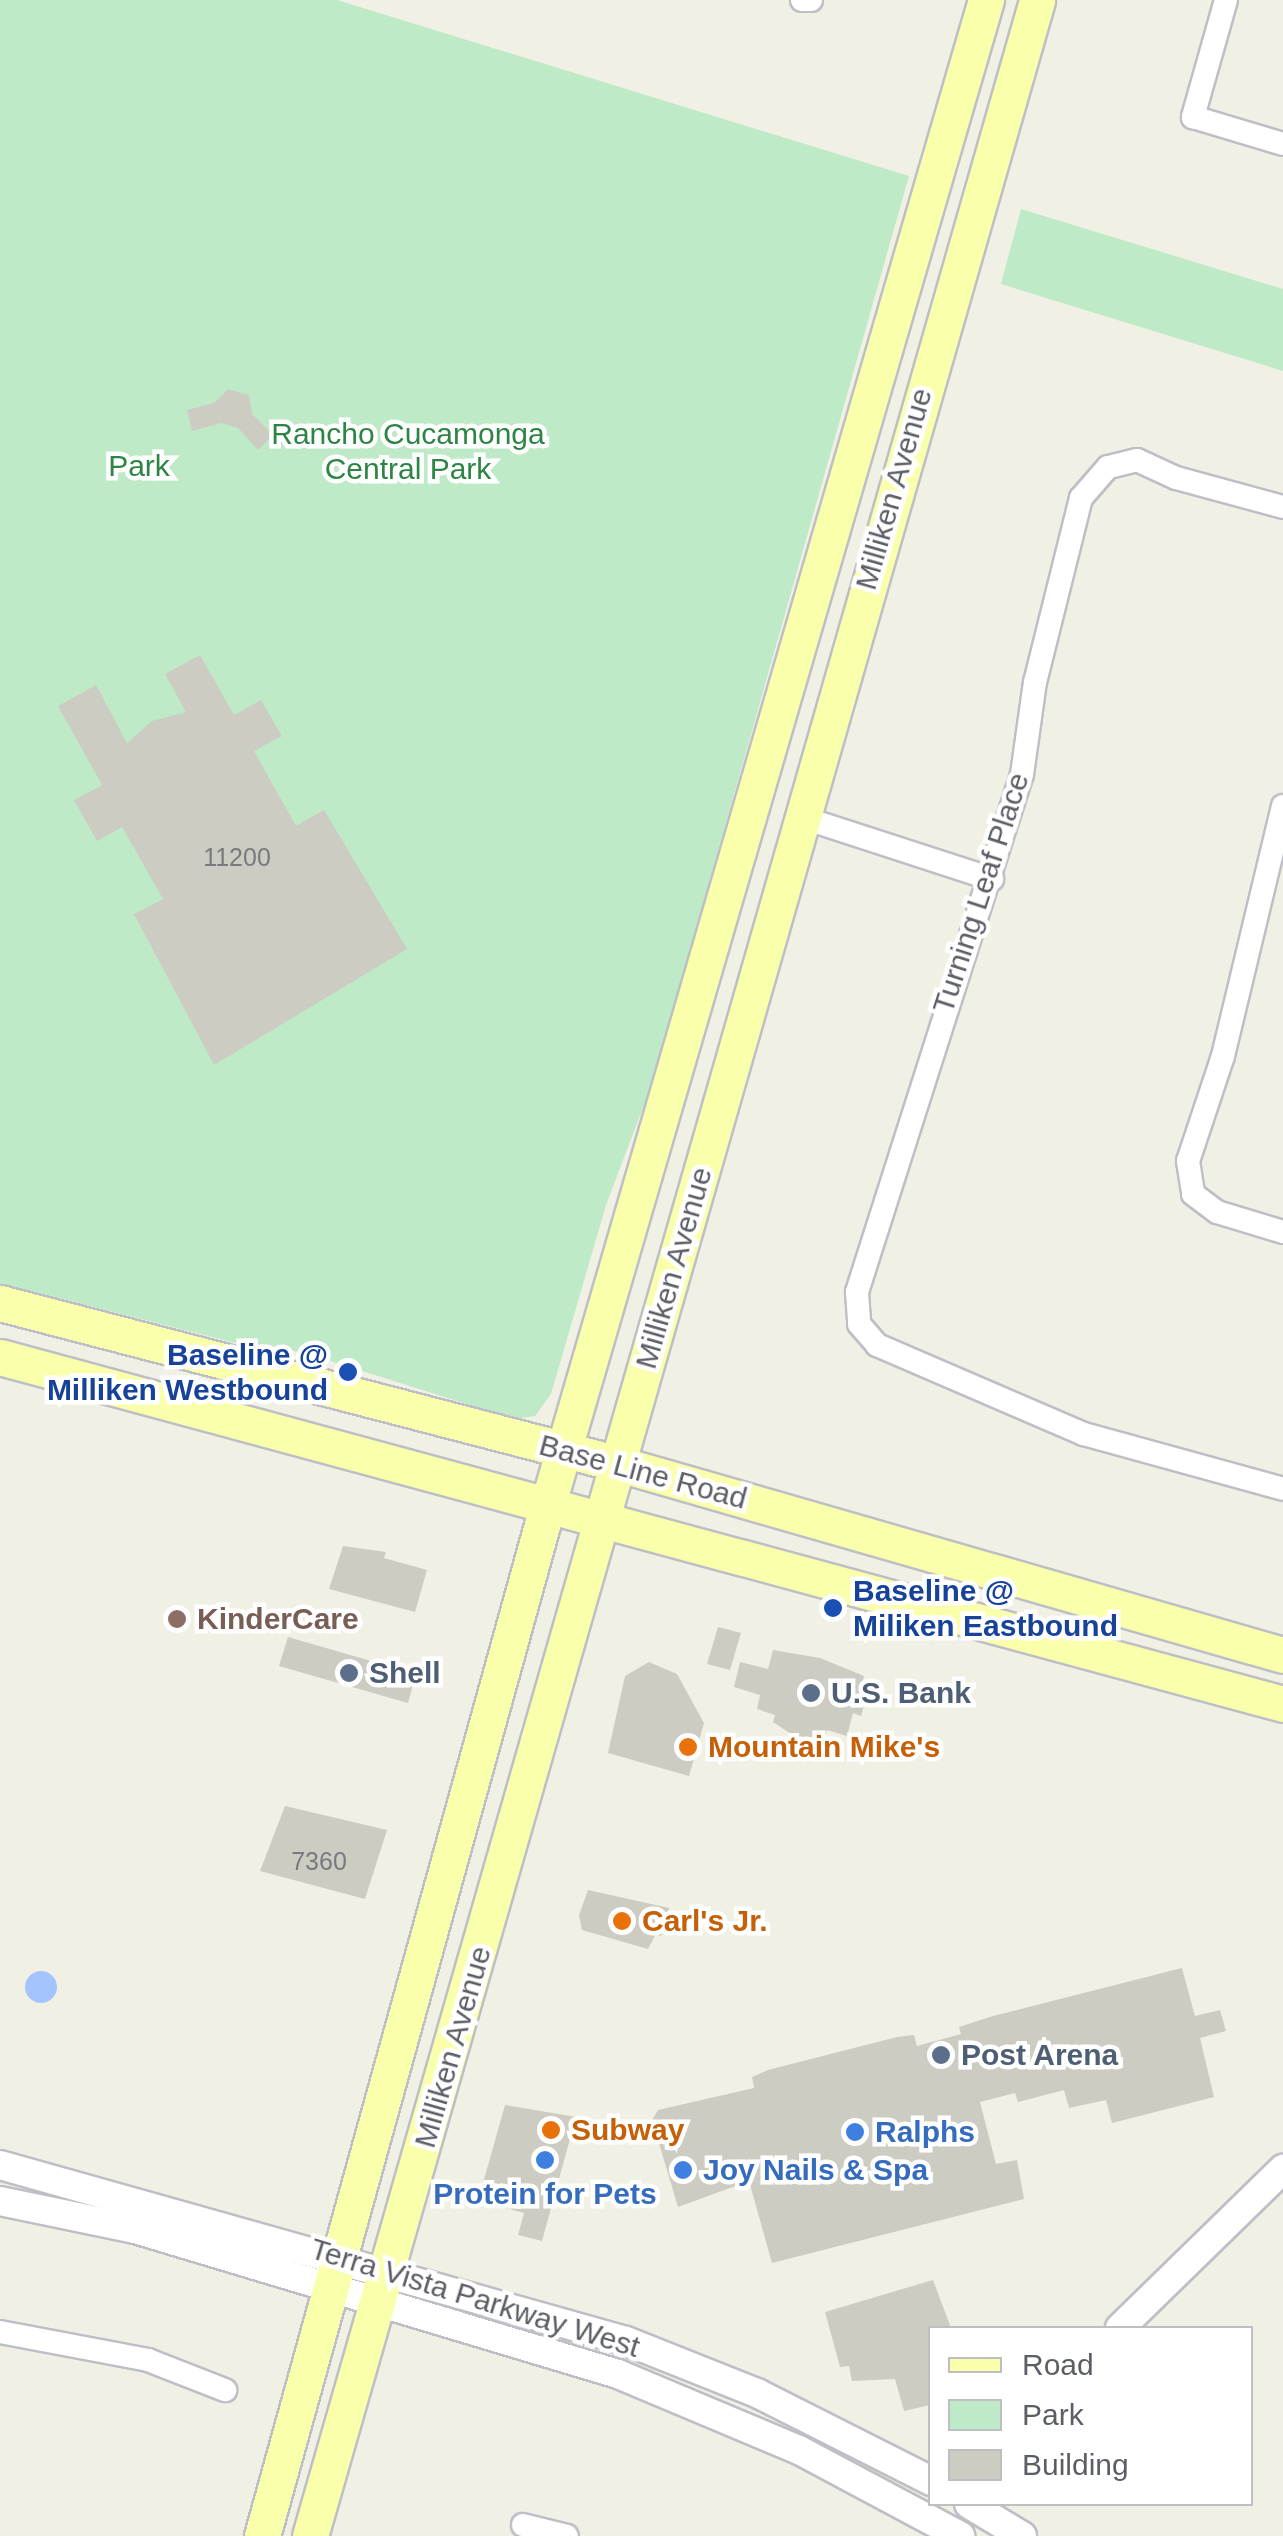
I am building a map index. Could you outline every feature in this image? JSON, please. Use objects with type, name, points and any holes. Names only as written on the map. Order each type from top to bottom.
[{"type":"main road","name":"Milliken Avenue","points":[[262,2536],[547,1507],[986,0]]},
{"type":"main road","name":"Milliken Avenue","points":[[310,2536],[386,2287],[1036,0]]},
{"type":"main road","name":"Base Line Road","points":[[0,1302],[619,1464],[1283,1655]]},
{"type":"main road","name":"Base Line Road","points":[[0,1357],[1283,1704]]},
{"type":"street","points":[[1226,0],[1193,117],[1283,144]]},
{"type":"street","name":"Turning Leaf Place","points":[[1283,507],[1176,478],[1137,460],[1108,466],[1082,498],[1034,682],[1022,774],[992,879],[856,1292],[859,1324],[877,1345],[1084,1434],[1283,1490]]},
{"type":"street","points":[[1283,806],[1228,1038],[1188,1162],[1193,1194],[1217,1212],[1283,1232]]},
{"type":"street","points":[[801,817],[992,879]]},
{"type":"street","name":"Terra Vista Parkway West","points":[[0,2165],[335,2271]]},
{"type":"street","points":[[1122,2326],[1283,2169]]},
{"type":"street","name":"Terra Vista Parkway West","points":[[0,2201],[335,2271]]},
{"type":"street","points":[[335,2271],[668,2393],[799,2450],[960,2536]]},
{"type":"street","name":"Terra Vista Parkway West","points":[[386,2287],[626,2340],[756,2393],[928,2480]]},
{"type":"street","points":[[0,2332],[148,2360],[225,2390]]},
{"type":"street","points":[[977,2514],[1022,2536]]},
{"type":"street","points":[[523,2525],[567,2536]]},
{"type":"green space","name":"Rancho Cucamonga Central Park","points":[[0,0],[337,0],[909,176],[652,1084],[606,1205],[551,1394],[535,1416],[514,1419],[302,1352],[251,1347],[0,1283]]},
{"type":"green space","points":[[1021,209],[1283,289],[1283,371],[1001,284]]},
{"type":"water","points":[[41,1971],[52,1976],[57,1987],[52,1998],[41,2003],[30,1998],[25,1987],[30,1976]]},
{"type":"building","points":[[228,389],[249,395],[252,414],[273,435],[258,450],[238,428],[221,423],[192,431],[187,410],[214,403]]},
{"type":"building","points":[[200,655],[234,715],[261,700],[282,736],[254,751],[296,826],[324,810],[407,949],[214,1065],[134,914],[163,899],[122,827],[97,841],[74,800],[102,785],[58,706],[96,685],[127,743],[152,721],[186,712],[165,674]]},
{"type":"building","points":[[343,1546],[386,1552],[384,1558],[427,1570],[415,1612],[329,1589]]},
{"type":"building","points":[[718,1627],[741,1633],[730,1670],[707,1664]]},
{"type":"building","points":[[288,1637],[416,1674],[408,1703],[279,1666]]},
{"type":"building","name":"U.S. Bank","points":[[773,1650],[820,1658],[864,1676],[862,1684],[870,1686],[861,1716],[853,1713],[847,1736],[827,1730],[825,1737],[797,1738],[773,1722],[775,1715],[757,1709],[760,1695],[734,1687],[740,1662],[768,1669]]},
{"type":"building","points":[[649,1662],[677,1674],[704,1723],[689,1776],[608,1753],[625,1676]]},
{"type":"building","points":[[285,1806],[387,1830],[365,1899],[260,1871]]},
{"type":"building","name":"Carl's Jr.","points":[[588,1890],[669,1908],[661,1936],[656,1934],[648,1949],[582,1930],[579,1915]]},
{"type":"building","points":[[1182,1968],[1195,2016],[1220,2010],[1226,2031],[1200,2038],[1214,2097],[1112,2123],[1106,2100],[1069,2108],[1064,2090],[1018,2102],[1015,2093],[980,2102],[996,2164],[1017,2160],[1024,2199],[772,2263],[749,2181],[678,2207],[652,2120],[658,2110],[754,2088],[752,2077],[768,2070],[897,2037],[914,2035],[917,2046],[961,2034],[959,2027],[993,2016]]},
{"type":"building","points":[[505,2105],[576,2117],[542,2241],[518,2235],[524,2213],[478,2201]]},
{"type":"building","points":[[933,2280],[950,2326],[928,2326],[928,2405],[904,2411],[895,2379],[852,2381],[849,2366],[840,2367],[825,2312]]},
{"type":"place","name":"Baseline @ Milliken Westbound","points":[[348,1372]]},
{"type":"place","name":"Baseline @ Miliken Eastbound","points":[[833,1608]]},
{"type":"place","name":"KinderCare","points":[[177,1619]]},
{"type":"place","name":"Shell","points":[[349,1673]]},
{"type":"place","name":"U.S. Bank","points":[[811,1693]]},
{"type":"place","name":"Mountain Mike's","points":[[688,1747]]},
{"type":"place","name":"Carl's Jr.","points":[[622,1921]]},
{"type":"place","name":"Post Arena","points":[[941,2055]]},
{"type":"place","name":"Subway","points":[[551,2130]]},
{"type":"place","name":"Ralphs","points":[[855,2132]]},
{"type":"place","name":"Protein for Pets","points":[[545,2160]]},
{"type":"place","name":"Joy Nails & Spa","points":[[683,2170]]},
{"type":"park label","name":"Park","points":[[139,466]]}]
